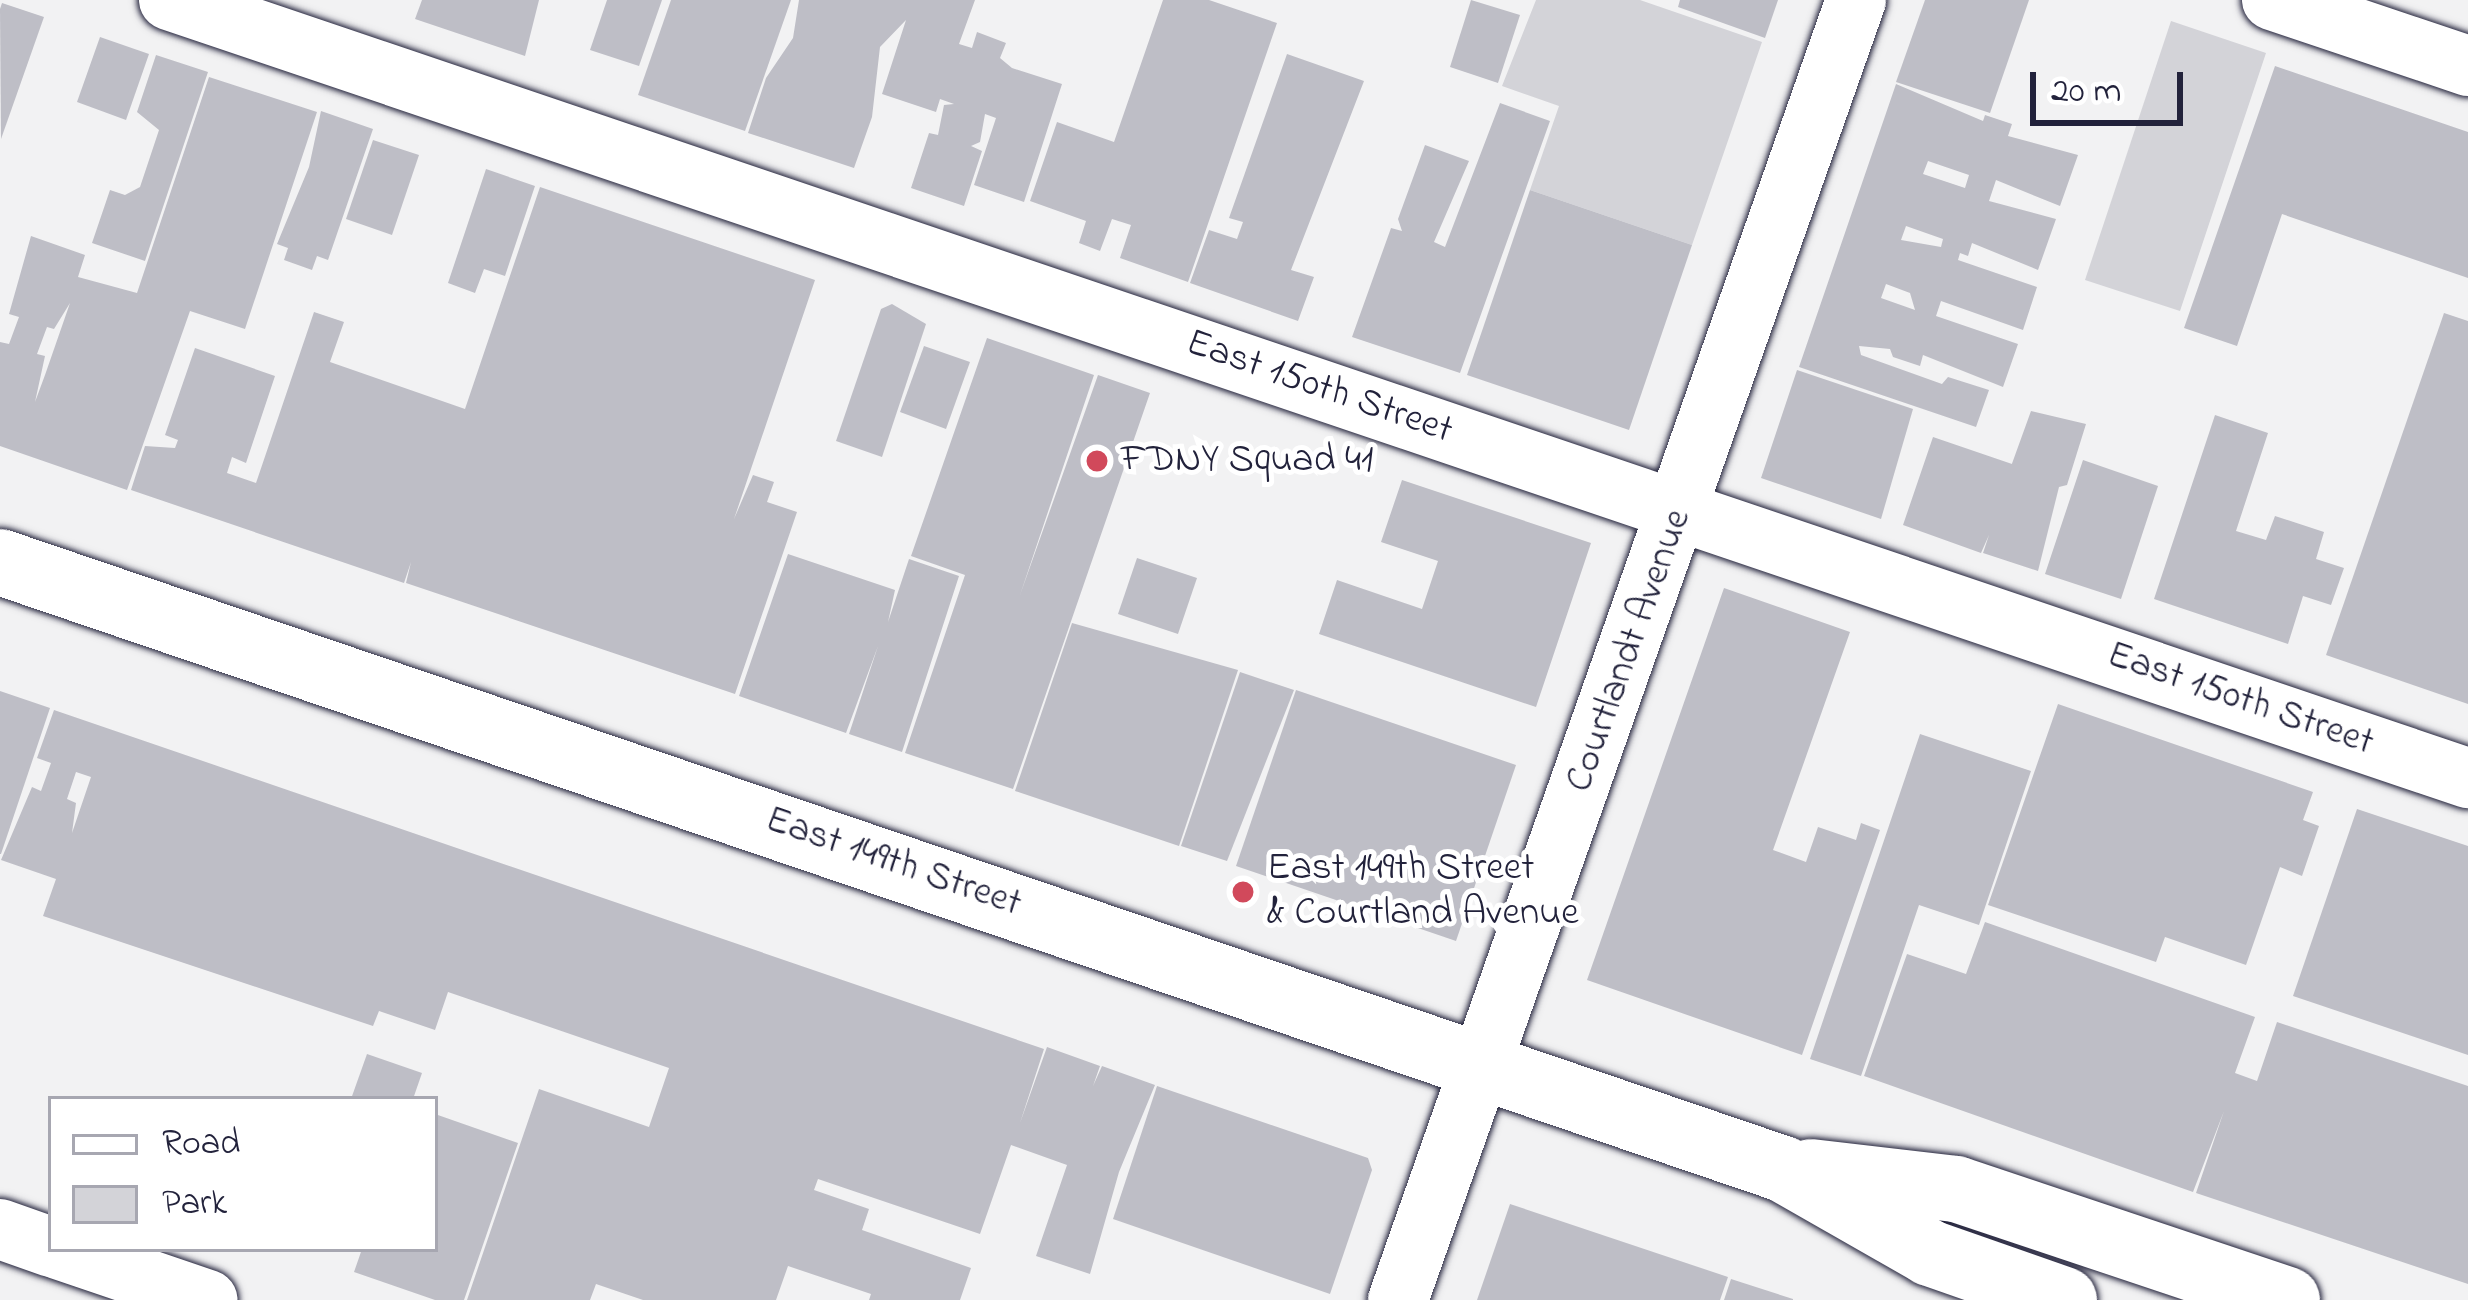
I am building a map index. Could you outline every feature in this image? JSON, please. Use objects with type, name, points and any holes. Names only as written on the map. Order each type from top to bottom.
[{"type":"main road","name":"East 149th Street","points":[[0,562],[1783,1169],[1930,1253],[2065,1300]]},
{"type":"main road","name":"East 149th Street","points":[[1783,1169],[1956,1190],[2287,1300]]},
{"type":"street","name":"East 150th Street","points":[[169,0],[2468,778]]},
{"type":"street","name":"Courtlandt Avenue","points":[[1398,1300],[1681,510],[1856,0]]},
{"type":"street","points":[[2272,0],[2468,66]]},
{"type":"street","points":[[0,1229],[48,1246]]},
{"type":"street","points":[[67,1252],[208,1300]]},
{"type":"green space","points":[[1536,0],[1640,0],[1762,42],[1692,245],[1530,190],[1559,106],[1502,86]]},
{"type":"green space","points":[[2171,21],[2266,53],[2180,311],[2085,280]]},
{"type":"building","points":[[422,0],[539,0],[525,56],[415,19]]},
{"type":"building","points":[[607,0],[662,0],[639,66],[590,50]]},
{"type":"building","points":[[671,0],[791,0],[745,131],[638,95]]},
{"type":"building","points":[[799,0],[975,0],[959,44],[972,48],[977,32],[1006,43],[1000,58],[1012,68],[1062,84],[1024,202],[974,185],[996,118],[985,114],[980,142],[971,146],[982,151],[964,206],[911,188],[929,133],[938,135],[944,105],[954,104],[940,99],[936,112],[882,94],[906,20],[880,47],[872,117],[854,168],[748,133],[766,78],[793,38]]},
{"type":"building","points":[[1163,0],[1209,0],[1277,23],[1188,282],[1120,258],[1131,225],[1112,219],[1100,251],[1079,243],[1086,221],[1030,201],[1057,122],[1114,142]]},
{"type":"building","points":[[1471,0],[1520,15],[1498,83],[1450,67]]},
{"type":"building","points":[[1680,0],[1778,0],[1765,38],[1678,7]]},
{"type":"building","points":[[1925,0],[2029,0],[1990,113],[1896,82]]},
{"type":"building","points":[[2,3],[44,17],[1,139],[0,9]]},
{"type":"building","points":[[100,37],[149,54],[126,120],[77,102]]},
{"type":"building","points":[[1287,54],[1364,81],[1291,270],[1314,277],[1298,321],[1190,283],[1209,230],[1237,239],[1243,222],[1229,218]]},
{"type":"building","points":[[156,55],[208,72],[145,261],[92,243],[110,190],[125,195],[140,187],[159,130],[137,112]]},
{"type":"building","points":[[2275,66],[2468,132],[2468,278],[2282,214],[2237,346],[2184,328]]},
{"type":"building","points":[[209,77],[317,112],[245,329],[190,311],[127,490],[0,446],[0,342],[9,344],[19,317],[9,314],[31,236],[85,255],[78,277],[137,293]],"holes":[[[70,303],[35,402],[45,356],[37,354],[47,327],[54,329]]]},
{"type":"building","points":[[1896,84],[1983,121],[1985,115],[2012,124],[2008,136],[2078,155],[2060,206],[1996,180],[1989,201],[2056,219],[2038,270],[1972,243],[1968,256],[1960,253],[1958,260],[2037,287],[2023,330],[1941,301],[1936,316],[2018,344],[2003,387],[1923,355],[1920,366],[1893,357],[1890,349],[1859,346],[1861,355],[1942,384],[1948,377],[1989,390],[1976,427],[1799,367]],"holes":[[[1928,161],[1969,175],[1965,188],[1923,174]],[[1906,226],[1943,239],[1941,247],[1901,240]],[[1886,284],[1910,293],[1915,310],[1881,298]]]},
{"type":"building","points":[[1500,103],[1550,121],[1460,373],[1352,337],[1391,228],[1402,231],[1398,219],[1425,145],[1469,161],[1434,242],[1445,247]]},
{"type":"building","points":[[321,111],[373,129],[328,260],[317,256],[312,270],[284,260],[288,248],[277,244],[309,167]]},
{"type":"building","points":[[373,140],[419,155],[392,235],[346,219]]},
{"type":"building","points":[[486,169],[535,186],[505,276],[484,269],[475,293],[448,283]]},
{"type":"building","points":[[540,187],[815,280],[734,519],[753,475],[774,482],[767,502],[797,512],[735,694],[406,583],[411,562],[404,583],[131,490],[145,446],[175,448],[178,440],[165,435],[195,348],[275,376],[246,463],[232,457],[227,473],[256,483],[314,312],[344,322],[330,362],[465,409]]},
{"type":"building","points":[[1530,190],[1692,245],[1629,430],[1467,375]]},
{"type":"building","points":[[892,304],[926,324],[882,457],[836,441],[881,309]]},
{"type":"building","points":[[2444,313],[2468,321],[2468,704],[2326,655]]},
{"type":"building","points":[[987,338],[1094,375],[1020,595],[1098,375],[1150,393],[1013,789],[905,753],[965,575],[911,556]]},
{"type":"building","points":[[924,346],[970,362],[946,429],[900,412]]},
{"type":"building","points":[[1797,370],[1913,409],[1881,519],[1761,478]]},
{"type":"building","points":[[2031,411],[2086,424],[2067,485],[2059,487],[2038,571],[1983,553],[1989,535],[1981,553],[1903,525],[1933,437],[2012,464]]},
{"type":"building","points":[[2215,415],[2268,433],[2236,531],[2266,540],[2275,516],[2324,532],[2316,559],[2344,568],[2331,605],[2303,596],[2288,644],[2154,599]]},
{"type":"building","points":[[2083,460],[2158,486],[2121,599],[2045,574]]},
{"type":"building","points":[[1402,480],[1591,543],[1536,707],[1319,634],[1337,580],[1422,609],[1438,561],[1381,542]]},
{"type":"building","points":[[788,554],[895,590],[888,622],[909,559],[959,576],[902,752],[849,734],[878,646],[846,733],[739,696]]},
{"type":"building","points":[[1137,558],[1197,578],[1178,634],[1118,614]]},
{"type":"building","points":[[1724,588],[1850,632],[1773,850],[1806,862],[1818,827],[1856,840],[1861,823],[1880,830],[1802,1055],[1587,980]]},
{"type":"building","points":[[1072,623],[1238,670],[1179,846],[1015,791]]},
{"type":"building","points":[[1240,672],[1294,690],[1227,861],[1181,846]]},
{"type":"building","points":[[1296,690],[1516,765],[1456,941],[1236,866]]},
{"type":"building","points":[[0,691],[50,708],[1,854],[0,854]]},
{"type":"building","points":[[2058,704],[2313,792],[2303,820],[2319,826],[2302,876],[2280,867],[2246,965],[2165,937],[2156,962],[1988,905]]},
{"type":"building","points":[[54,710],[1044,1049],[1020,1123],[1047,1047],[1100,1066],[1093,1086],[1102,1066],[1155,1085],[1119,1172],[1090,1274],[1036,1256],[1067,1165],[1011,1145],[980,1234],[818,1179],[814,1190],[869,1209],[862,1230],[971,1268],[960,1300],[869,1300],[871,1294],[788,1266],[776,1300],[643,1300],[596,1284],[590,1300],[467,1300],[539,1089],[649,1127],[669,1068],[448,992],[435,1030],[379,1011],[373,1026],[43,916],[56,879],[1,860],[32,787],[41,791],[51,763],[37,758]],"holes":[[[76,772],[91,777],[72,833],[76,803],[67,799]]]},
{"type":"building","points":[[1920,734],[2031,771],[1979,925],[1919,905],[1861,1076],[1810,1059]]},
{"type":"building","points":[[2357,809],[2468,846],[2468,1055],[2293,996]]},
{"type":"building","points":[[1985,922],[2255,1017],[2235,1073],[2257,1081],[2277,1022],[2468,1086],[2468,1284],[2196,1193],[2224,1111],[2193,1192],[1864,1076],[1907,954],[1966,974]]},
{"type":"building","points":[[367,1054],[422,1073],[414,1096],[352,1096]]},
{"type":"building","points":[[1157,1086],[1368,1158],[1372,1170],[1330,1294],[1113,1219]]},
{"type":"building","points":[[438,1115],[518,1143],[464,1300],[435,1300],[354,1272],[361,1252],[438,1252]]},
{"type":"building","points":[[1510,1204],[1728,1277],[1720,1300],[1477,1300]]},
{"type":"building","points":[[1731,1279],[1793,1299],[1793,1300],[1724,1300]]},
{"type":"place","name":"FDNY Squad 41","points":[[1097,461]]},
{"type":"place","name":"East 149th Street & Courtland Avenue","points":[[1243,892]]}]
